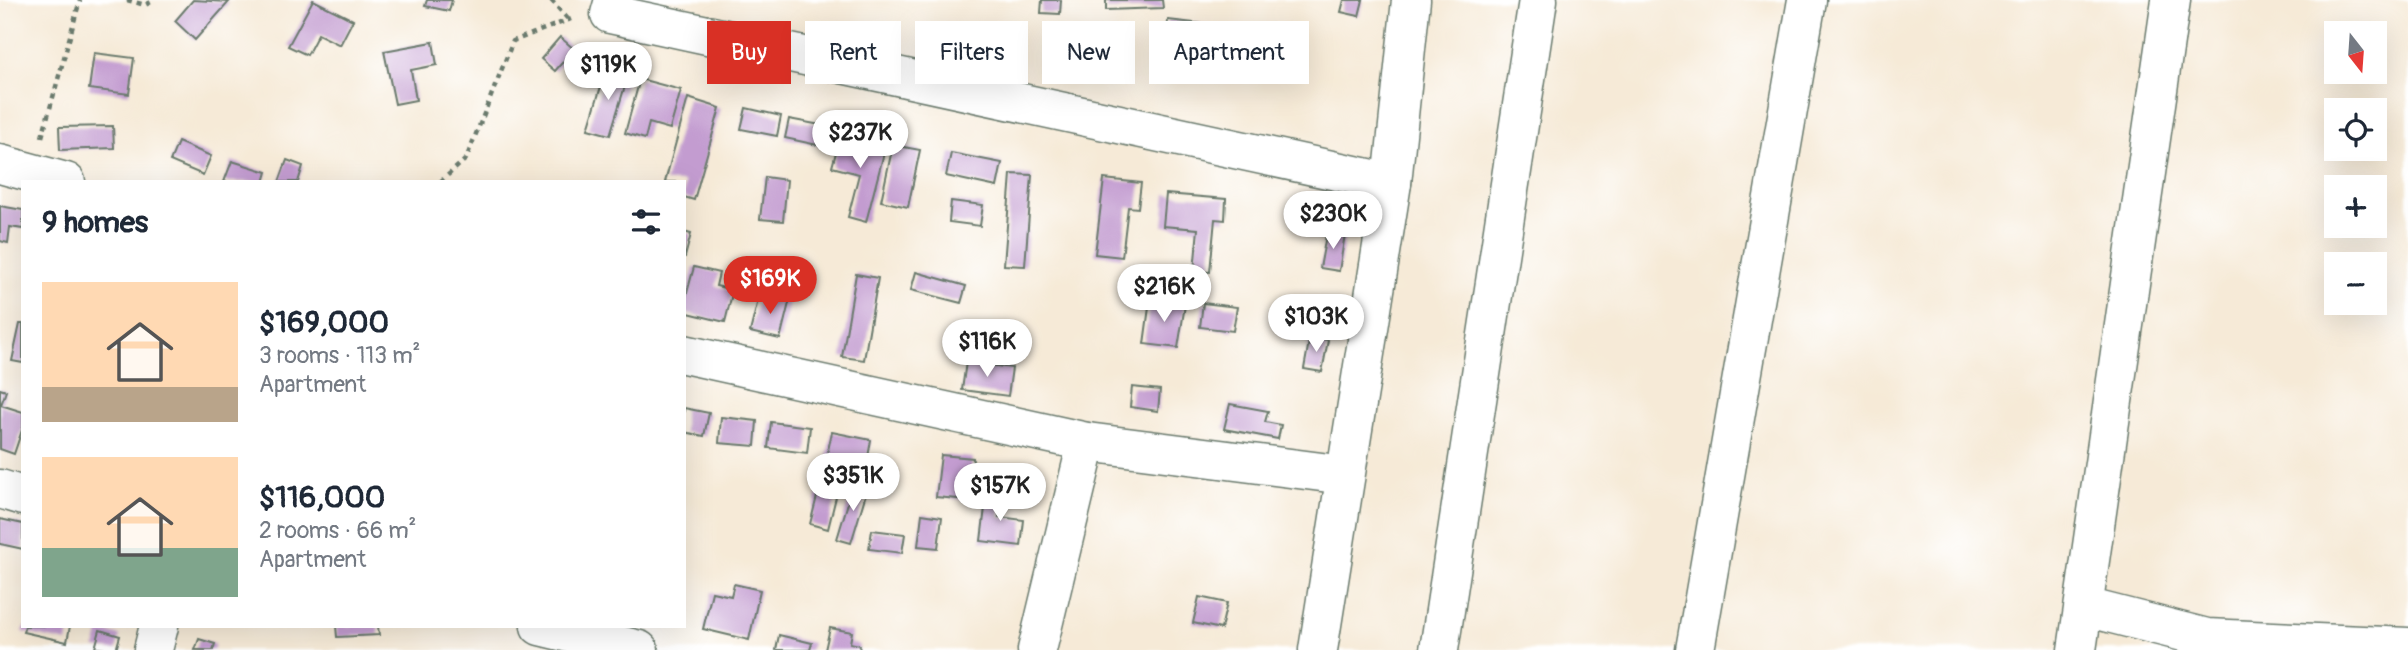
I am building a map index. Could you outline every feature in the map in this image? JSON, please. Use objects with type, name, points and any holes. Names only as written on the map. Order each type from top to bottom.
[{"type":"street","points":[[1318,650],[1392,183],[1411,0]]},
{"type":"street","points":[[1438,650],[1538,0]]},
{"type":"street","points":[[1695,650],[1807,0]]},
{"type":"street","points":[[2077,650],[2171,0]]},
{"type":"street","points":[[612,7],[1392,183]]},
{"type":"street","points":[[686,354],[1087,442],[1345,475]]},
{"type":"street","points":[[1037,650],[1087,442]]},
{"type":"street","points":[[0,489],[21,495]]},
{"type":"street","points":[[2085,607],[2207,638],[2408,647]]},
{"type":"street","points":[[153,650],[158,628]]},
{"type":"street","points":[[548,628],[639,650]]},
{"type":"path","points":[[32,173],[80,0]]},
{"type":"path","points":[[127,0],[145,5],[156,0]]},
{"type":"path","points":[[551,0],[568,19]]},
{"type":"path","points":[[442,180],[466,159],[513,41],[568,19],[612,7]]},
{"type":"building","points":[[193,0],[229,2],[195,40],[175,21]]},
{"type":"building","points":[[313,0],[353,20],[340,45],[318,34],[307,55],[288,46]]},
{"type":"building","points":[[427,0],[452,0],[449,11],[425,6]]},
{"type":"building","points":[[1042,0],[1061,0],[1060,14],[1041,13]]},
{"type":"building","points":[[1106,0],[1162,0],[1163,8],[1106,10]]},
{"type":"building","points":[[1344,0],[1363,0],[1359,16],[1341,12]]},
{"type":"building","points":[[560,37],[574,49],[555,71],[541,59]]},
{"type":"building","points":[[433,42],[437,65],[411,70],[416,100],[395,104],[384,51]]},
{"type":"building","points":[[94,53],[134,58],[129,94],[89,89]]},
{"type":"building","points":[[606,70],[628,76],[610,135],[588,129]]},
{"type":"building","points":[[640,79],[681,90],[670,129],[649,123],[645,139],[625,133]]},
{"type":"building","points":[[688,98],[720,108],[694,200],[686,198],[686,180],[666,180]]},
{"type":"building","points":[[746,108],[781,116],[777,136],[741,129]]},
{"type":"building","points":[[789,119],[826,126],[822,146],[785,138]]},
{"type":"building","points":[[113,126],[114,148],[60,150],[59,127]]},
{"type":"building","points":[[841,134],[886,145],[866,222],[848,217],[859,174],[832,167]]},
{"type":"building","points":[[178,142],[211,156],[203,175],[170,161]]},
{"type":"building","points":[[893,145],[920,150],[908,207],[881,201]]},
{"type":"building","points":[[951,153],[1002,163],[997,187],[946,176]]},
{"type":"building","points":[[287,160],[303,166],[299,180],[280,180]]},
{"type":"building","points":[[232,161],[267,172],[265,180],[225,180]]},
{"type":"building","points":[[1011,174],[1032,175],[1025,266],[1004,265]]},
{"type":"building","points":[[765,177],[787,180],[783,221],[760,219]]},
{"type":"building","points":[[1104,179],[1141,183],[1138,208],[1128,207],[1122,257],[1095,254]]},
{"type":"building","points":[[1166,194],[1226,199],[1225,220],[1215,219],[1210,272],[1194,271],[1198,229],[1163,226]]},
{"type":"building","points":[[951,201],[983,205],[980,226],[949,222]]},
{"type":"building","points":[[0,206],[21,210],[21,229],[10,227],[8,243],[0,241]]},
{"type":"building","points":[[1327,230],[1345,234],[1339,271],[1320,268]]},
{"type":"building","points":[[686,233],[691,234],[686,253]]},
{"type":"building","points":[[694,267],[719,273],[716,286],[733,290],[725,322],[686,312],[686,297]]},
{"type":"building","points":[[916,272],[966,286],[961,303],[911,290]]},
{"type":"building","points":[[856,274],[878,278],[864,360],[842,357]]},
{"type":"building","points":[[760,292],[790,299],[780,339],[750,332]]},
{"type":"building","points":[[1150,300],[1185,305],[1178,348],[1144,344]]},
{"type":"building","points":[[1203,303],[1237,307],[1233,331],[1200,327]]},
{"type":"building","points":[[20,324],[21,324],[21,363],[12,361]]},
{"type":"building","points":[[1310,336],[1328,340],[1322,372],[1304,369]]},
{"type":"building","points":[[966,362],[1012,368],[1008,396],[962,390]]},
{"type":"building","points":[[1132,387],[1160,390],[1158,411],[1130,407]]},
{"type":"building","points":[[0,389],[6,391],[1,405],[21,411],[21,433],[14,454],[0,449]]},
{"type":"building","points":[[1230,404],[1268,411],[1265,422],[1281,425],[1278,439],[1224,429]]},
{"type":"building","points":[[686,408],[709,413],[704,436],[686,432]]},
{"type":"building","points":[[721,417],[757,421],[755,446],[719,443]]},
{"type":"building","points":[[771,422],[810,427],[807,453],[768,448]]},
{"type":"building","points":[[832,432],[871,440],[867,463],[827,455]]},
{"type":"building","points":[[941,455],[973,458],[969,500],[936,497]]},
{"type":"building","points":[[824,469],[842,473],[828,529],[810,524]]},
{"type":"building","points":[[854,483],[868,487],[851,543],[837,539]]},
{"type":"building","points":[[987,491],[1003,493],[999,517],[1024,520],[1021,546],[981,541]]},
{"type":"building","points":[[922,514],[942,517],[938,548],[918,546]]},
{"type":"building","points":[[0,519],[21,524],[21,549],[0,544]]},
{"type":"building","points":[[872,530],[905,534],[902,553],[869,549]]},
{"type":"building","points":[[734,584],[760,590],[749,640],[703,629],[712,592],[731,596]]},
{"type":"building","points":[[1199,597],[1227,603],[1221,629],[1193,623]]},
{"type":"building","points":[[24,628],[70,628],[67,642],[23,632]]},
{"type":"building","points":[[336,628],[378,628],[379,635],[337,637]]},
{"type":"building","points":[[830,628],[852,632],[850,643],[860,645],[859,650],[825,650]]},
{"type":"building","points":[[100,630],[120,636],[116,650],[95,648]]},
{"type":"building","points":[[779,635],[812,643],[810,650],[776,650]]},
{"type":"building","points":[[199,639],[215,644],[213,650],[195,650]]}]
